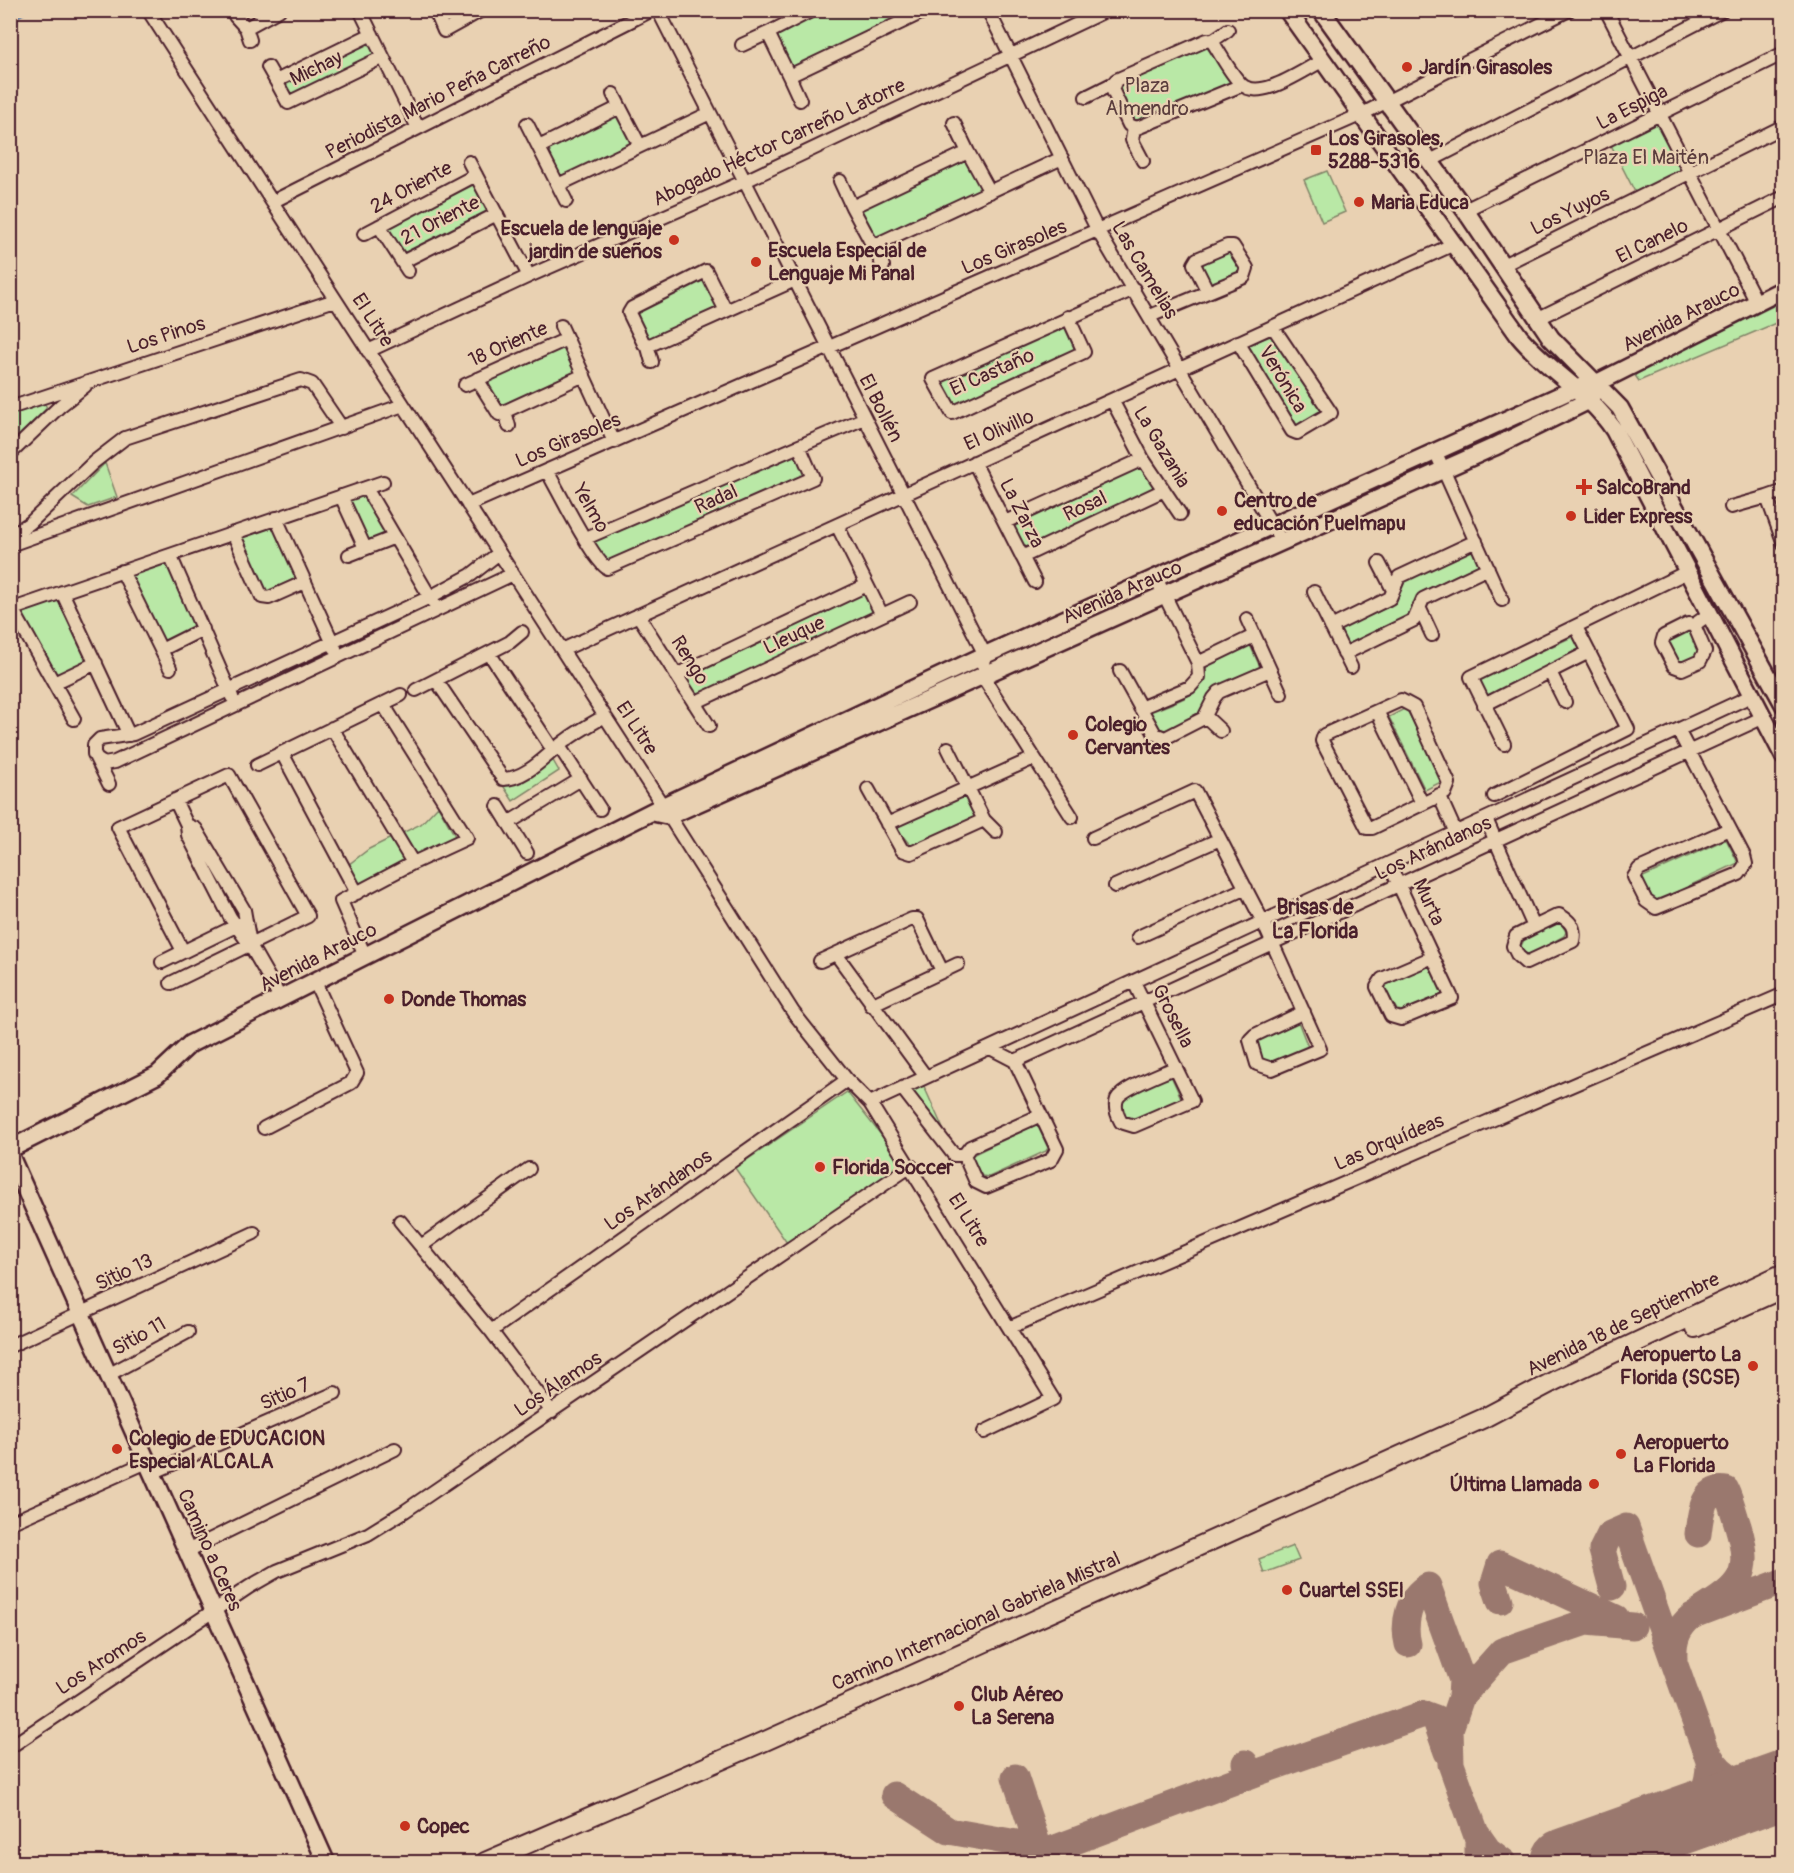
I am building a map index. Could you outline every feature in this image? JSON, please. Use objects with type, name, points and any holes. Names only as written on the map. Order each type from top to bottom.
[{"type":"main road","name":"Avenida 18 de Septiembre","points":[[1484,1418],[1556,1380],[1784,1273]]},
{"type":"main road","points":[[1484,1418],[1563,1389],[1784,1288]]},
{"type":"main road","name":"Camino Internacional Gabriela Mistral","points":[[485,1863],[763,1742],[1484,1418]]},
{"type":"street","name":"El Litre","points":[[148,10],[605,716],[661,811],[774,983],[847,1080],[870,1103],[1011,1327],[1053,1399],[984,1432]]},
{"type":"street","points":[[243,10],[236,16],[248,34],[279,10]]},
{"type":"street","points":[[360,10],[418,128]]},
{"type":"street","points":[[435,10],[444,31],[482,10]]},
{"type":"street","name":"Periodista Mario Peña Carreño","points":[[272,202],[652,10]]},
{"type":"street","name":"El Bollén","points":[[658,10],[985,655]]},
{"type":"street","points":[[742,45],[813,10]]},
{"type":"street","points":[[789,76],[900,16],[927,10]]},
{"type":"street","name":"Las Camelias","points":[[987,10],[1098,231],[1150,315],[1282,542]]},
{"type":"street","name":"Abogado Héctor Carreño Latorre","points":[[368,351],[529,276],[745,181],[1107,10]]},
{"type":"street","points":[[1287,10],[1452,245],[1554,384],[1554,394],[1550,401]]},
{"type":"street","points":[[1321,10],[1466,210],[1537,319],[1564,353],[1620,408],[1776,674],[1784,705]]},
{"type":"street","name":"Los Girasoles","points":[[468,505],[1360,116],[1569,10]]},
{"type":"street","points":[[1606,10],[1757,303]]},
{"type":"street","points":[[1430,161],[1723,10]]},
{"type":"street","points":[[1212,41],[1228,30]]},
{"type":"street","points":[[768,33],[800,100]]},
{"type":"street","name":"Michay","points":[[276,81],[372,34]]},
{"type":"street","points":[[1086,97],[1207,39],[1212,41],[1242,85],[1259,91],[1322,61]]},
{"type":"street","name":"La Espiga","points":[[1466,210],[1784,53]]},
{"type":"street","name":"Michay","points":[[268,67],[288,103],[383,57]]},
{"type":"street","points":[[1112,84],[1112,89],[1129,125],[1134,128]]},
{"type":"street","points":[[1134,128],[1242,85]]},
{"type":"street","points":[[613,94],[640,146]]},
{"type":"street","points":[[539,147],[620,106]]},
{"type":"street","points":[[558,186],[710,113]]},
{"type":"street","points":[[954,123],[990,192]]},
{"type":"street","points":[[527,124],[566,201]]},
{"type":"street","name":"Los Yuyos","points":[[1503,265],[1784,126]]},
{"type":"street","points":[[1134,128],[1132,140],[1143,161]]},
{"type":"street","points":[[852,207],[968,152]]},
{"type":"street","points":[[873,246],[1062,158]]},
{"type":"street","points":[[469,162],[529,276]]},
{"type":"street","name":"24 Oriente","points":[[364,234],[476,176]]},
{"type":"street","points":[[840,181],[883,266]]},
{"type":"street","name":"El Canelo","points":[[1537,319],[1784,197]]},
{"type":"street","name":"21 Oriente","points":[[379,226],[405,266],[497,214]]},
{"type":"street","name":"El Olivillo","points":[[562,650],[1452,245]]},
{"type":"street","points":[[1150,315],[1208,292],[1244,277],[1247,274],[1247,268],[1233,246],[1227,246],[1197,259],[1194,264],[1208,292]]},
{"type":"street","points":[[651,362],[646,344],[629,313],[632,308],[706,271],[726,311]]},
{"type":"street","points":[[646,344],[795,280]]},
{"type":"street","name":"El Castaño","points":[[1068,317],[1084,352],[952,413],[933,379],[1068,317],[1134,289]]},
{"type":"street","name":"Avenida Arauco","points":[[10,1149],[157,1075],[190,1044],[661,811],[985,655],[1157,580],[1576,388],[1597,383],[1784,289]]},
{"type":"street","name":"Los Pinos","points":[[10,408],[334,300]]},
{"type":"street","points":[[561,326],[614,441]]},
{"type":"street","name":"Verónica","points":[[1238,342],[1292,431],[1297,433],[1331,412],[1273,327]]},
{"type":"street","points":[[1519,336],[1536,354],[1590,400],[1620,440],[1687,572],[1701,620],[1751,696],[1784,757]]},
{"type":"street","name":"18 Oriente","points":[[465,385],[567,339]]},
{"type":"street","points":[[502,413],[584,375]]},
{"type":"street","points":[[477,379],[509,426]]},
{"type":"street","points":[[10,454],[60,406],[93,380]]},
{"type":"street","points":[[10,536],[30,523],[101,456],[125,438],[301,380],[312,384],[342,428]]},
{"type":"street","points":[[1590,400],[1597,383]]},
{"type":"street","name":"La Gazania","points":[[1112,400],[1143,459],[1180,514]]},
{"type":"street","name":"Avenida Arauco","points":[[661,811],[983,678],[1443,470],[1590,400]]},
{"type":"street","points":[[10,545],[403,405]]},
{"type":"street","name":"Radal","points":[[586,538],[865,418]]},
{"type":"street","name":"Radal","points":[[602,565],[608,567],[813,478],[799,446]]},
{"type":"street","points":[[1436,453],[1502,600]]},
{"type":"street","name":"Rosal","points":[[1005,522],[1143,459]]},
{"type":"street","name":"La Zarza","points":[[974,462],[1035,582]]},
{"type":"street","name":"Yelmo","points":[[547,471],[602,565]]},
{"type":"street","points":[[74,719],[12,607],[122,572],[383,482]]},
{"type":"street","points":[[366,488],[437,611]]},
{"type":"street","name":"Rosal","points":[[1022,557],[1164,490]]},
{"type":"street","points":[[1731,507],[1784,491]]},
{"type":"street","points":[[341,496],[365,548]]},
{"type":"street","points":[[1767,497],[1784,544]]},
{"type":"street","points":[[276,518],[339,658]]},
{"type":"street","points":[[30,523],[33,531],[40,535]]},
{"type":"street","points":[[837,525],[882,615]]},
{"type":"street","points":[[233,533],[262,597],[269,598],[305,582]]},
{"type":"street","points":[[349,555],[395,537]]},
{"type":"street","points":[[1331,627],[1390,598],[1399,577],[1476,541]]},
{"type":"street","points":[[109,784],[94,746],[100,739],[129,735],[332,643],[471,575],[499,553]]},
{"type":"street","points":[[170,555],[236,705]]},
{"type":"street","points":[[1379,563],[1393,590]]},
{"type":"street","points":[[1344,654],[1414,620],[1423,599],[1488,568]]},
{"type":"street","points":[[122,572],[170,668]]},
{"type":"street","points":[[1504,744],[1470,676],[1687,572]]},
{"type":"street","points":[[98,760],[104,764],[115,762],[513,574]]},
{"type":"street","points":[[1140,708],[1190,687],[1200,677],[1198,663],[1157,580]]},
{"type":"street","name":"Lleuque","points":[[676,675],[867,585]]},
{"type":"street","points":[[62,592],[129,735]]},
{"type":"street","points":[[1314,592],[1350,667]]},
{"type":"street","name":"Lleuque","points":[[693,703],[910,602]]},
{"type":"street","points":[[1419,607],[1432,635]]},
{"type":"street","name":"Rengo","points":[[638,615],[709,726]]},
{"type":"street","points":[[1247,619],[1281,694]]},
{"type":"street","points":[[1494,796],[1629,729],[1575,627]]},
{"type":"street","points":[[161,650],[203,629]]},
{"type":"street","points":[[416,690],[489,653],[522,632]]},
{"type":"street","points":[[1198,663],[1254,636]]},
{"type":"street","points":[[1484,705],[1589,652]]},
{"type":"street","points":[[489,653],[556,748],[581,779],[600,809]]},
{"type":"street","points":[[985,655],[983,678],[1072,817]]},
{"type":"street","points":[[54,683],[96,663]]},
{"type":"street","points":[[1120,671],[1155,734],[1166,738],[1197,724],[1205,716],[1214,698],[1220,692],[1270,670]]},
{"type":"street","points":[[1550,672],[1565,702]]},
{"type":"street","points":[[1751,696],[1776,674]]},
{"type":"street","points":[[436,680],[503,779],[510,779],[534,767],[556,748],[605,716]]},
{"type":"street","points":[[257,765],[401,695]]},
{"type":"street","name":"Los Arándanos","points":[[870,1103],[1751,696]]},
{"type":"street","points":[[1401,700],[1414,707],[1449,783],[1445,793],[1372,828],[1362,823],[1322,741],[1324,735],[1377,711],[1401,700]]},
{"type":"street","points":[[365,956],[341,901],[467,838],[383,704]]},
{"type":"street","points":[[1377,711],[1422,803]]},
{"type":"street","points":[[1205,716],[1221,731]]},
{"type":"street","name":"Los Arándanos","points":[[1015,1061],[1762,718]]},
{"type":"street","points":[[332,728],[413,863]]},
{"type":"street","points":[[1678,730],[1729,829],[1746,864],[1739,874],[1656,908],[1646,901],[1634,877],[1639,869],[1729,829]]},
{"type":"street","points":[[948,748],[984,820],[996,832]]},
{"type":"street","points":[[282,753],[357,893]]},
{"type":"street","points":[[886,824],[1034,758]]},
{"type":"street","points":[[171,983],[308,916],[229,775],[118,827],[183,951]]},
{"type":"street","points":[[508,823],[581,779]]},
{"type":"street","points":[[868,789],[902,850],[911,853],[984,820]]},
{"type":"street","points":[[1093,838],[1196,790],[1263,922],[1304,1012],[1320,1049],[1272,1069],[1257,1064],[1250,1040],[1255,1035],[1304,1012]]},
{"type":"street","points":[[1439,795],[1456,833]]},
{"type":"street","points":[[176,800],[187,825],[188,835],[230,917],[242,923],[250,945],[281,999]]},
{"type":"street","points":[[498,806],[527,853]]},
{"type":"street","points":[[1486,819],[1534,927]]},
{"type":"street","points":[[1115,886],[1220,839]]},
{"type":"street","name":"Murta","points":[[1389,864],[1400,884],[1452,998],[1401,1019],[1391,1016],[1377,987],[1382,979],[1433,957]]},
{"type":"street","points":[[1138,937],[1246,888]]},
{"type":"street","points":[[1559,915],[1569,920],[1575,933],[1573,942],[1526,963],[1518,956],[1513,945],[1516,936],[1534,927],[1559,915]]},
{"type":"street","points":[[820,961],[912,919],[917,919],[942,971]]},
{"type":"street","points":[[162,962],[242,923]]},
{"type":"street","points":[[836,954],[871,1005],[926,1077]]},
{"type":"street","points":[[871,1005],[958,964]]},
{"type":"street","points":[[264,1128],[351,1083],[356,1078],[357,1073],[315,982]]},
{"type":"street","name":"Grosella","points":[[1134,982],[1143,1002],[1176,1067],[1192,1101],[1134,1126],[1120,1122],[1116,1112],[1118,1098],[1125,1091],[1176,1067]]},
{"type":"street","name":"Las Orquídeas","points":[[1011,1327],[1784,994]]},
{"type":"street","points":[[964,1155],[976,1182],[986,1186],[1051,1160],[1057,1149],[1015,1061],[990,1048]]},
{"type":"street","name":"Los Arándanos","points":[[491,1331],[847,1080]]},
{"type":"street","points":[[902,1088],[954,1155],[964,1155]]},
{"type":"street","points":[[964,1155],[970,1147],[1041,1115]]},
{"type":"street","name":"Camino a Ceres","points":[[10,1155],[326,1863]]},
{"type":"street","name":"Los Álamos","points":[[214,1612],[277,1571],[368,1534],[552,1412],[911,1166]]},
{"type":"street","points":[[421,1246],[529,1169]]},
{"type":"street","points":[[400,1221],[491,1331],[552,1412]]},
{"type":"street","name":"Sitio 13","points":[[10,1346],[254,1233]]},
{"type":"street","name":"Sitio 11","points":[[108,1375],[188,1332]]},
{"type":"street","name":"Sitio 7","points":[[10,1523],[335,1393]]},
{"type":"street","points":[[187,1551],[395,1449]]},
{"type":"street","name":"Los Aromos","points":[[10,1747],[214,1612]]},
{"type":"green space","points":[[825,11],[891,11],[895,19],[793,69],[774,34]]},
{"type":"green space","points":[[368,39],[377,58],[290,101],[281,82]]},
{"type":"green space","name":"Plaza Almendro","points":[[1206,46],[1233,84],[1136,126],[1115,89],[1117,84]]},
{"type":"green space","points":[[616,111],[634,141],[632,145],[559,178],[546,153],[547,146]]},
{"type":"green space","name":"Plaza El Maitén","points":[[1657,120],[1682,171],[1636,194],[1610,143]]},
{"type":"green space","points":[[966,158],[982,190],[874,239],[859,210]]},
{"type":"green space","points":[[1327,171],[1345,212],[1322,222],[1304,180]]},
{"type":"green space","points":[[473,185],[479,188],[491,209],[486,215],[407,253],[402,252],[390,233],[390,227]]},
{"type":"green space","points":[[1227,252],[1232,252],[1243,270],[1217,286],[1210,284],[1201,269],[1204,263]]},
{"type":"green space","points":[[701,278],[705,279],[719,305],[718,311],[652,341],[645,340],[634,309]]},
{"type":"green space","points":[[1783,301],[1783,320],[1639,381],[1634,374]]},
{"type":"green space","points":[[1064,326],[1075,350],[954,407],[940,383]]},
{"type":"green space","points":[[1273,335],[1327,407],[1298,430],[1247,345]]},
{"type":"green space","points":[[563,344],[578,372],[504,408],[499,406],[485,384],[486,379]]},
{"type":"green space","points":[[44,402],[47,408],[11,443],[12,413]]},
{"type":"green space","points":[[796,451],[809,478],[606,565],[591,540]]},
{"type":"green space","points":[[105,463],[117,497],[88,507],[72,497]]},
{"type":"green space","points":[[1139,467],[1146,471],[1155,486],[1151,490],[1027,550],[1020,546],[1013,527]]},
{"type":"green space","points":[[364,494],[387,534],[367,543],[348,499]]},
{"type":"green space","points":[[273,527],[296,578],[265,593],[240,538]]},
{"type":"green space","points":[[1472,549],[1480,564],[1421,592],[1406,617],[1346,647],[1338,629],[1391,606],[1401,582]]},
{"type":"green space","points":[[165,561],[196,627],[161,643],[129,576]]},
{"type":"green space","points":[[865,593],[874,613],[696,695],[685,679]]},
{"type":"green space","points":[[58,600],[86,660],[56,676],[20,614]]},
{"type":"green space","points":[[1689,629],[1702,654],[1681,666],[1667,641]]},
{"type":"green space","points":[[1574,636],[1580,649],[1486,698],[1477,681]]},
{"type":"green space","points":[[1250,645],[1260,667],[1212,693],[1199,715],[1167,734],[1159,731],[1147,713],[1194,692],[1201,685],[1206,666]]},
{"type":"green space","points":[[1406,708],[1443,781],[1425,790],[1389,717]]},
{"type":"green space","points":[[551,757],[559,771],[513,801],[504,787]]},
{"type":"green space","points":[[967,795],[976,816],[912,847],[895,827]]},
{"type":"green space","points":[[438,806],[455,836],[413,862],[398,835],[421,824]]},
{"type":"green space","points":[[395,836],[411,863],[361,890],[348,865],[369,849]]},
{"type":"green space","points":[[1726,839],[1738,863],[1655,902],[1641,878]]},
{"type":"green space","points":[[1555,923],[1561,923],[1566,932],[1564,936],[1530,955],[1523,952],[1521,946],[1524,940]]},
{"type":"green space","points":[[1431,963],[1444,994],[1402,1011],[1397,1010],[1385,990],[1386,984]]},
{"type":"green space","points":[[1297,1019],[1308,1047],[1272,1065],[1261,1060],[1255,1041]]},
{"type":"green space","points":[[1171,1076],[1182,1100],[1132,1120],[1124,1118],[1120,1111],[1124,1097]]},
{"type":"green space","points":[[923,1084],[949,1142],[907,1092]]},
{"type":"green space","name":"Florida Soccer","points":[[847,1092],[905,1165],[787,1243],[735,1168]]},
{"type":"green space","points":[[1037,1124],[1048,1148],[1046,1151],[989,1177],[982,1176],[971,1159],[972,1155]]},
{"type":"green space","points":[[1293,1546],[1299,1560],[1264,1573],[1259,1559]]},
{"type":"waterway","points":[[10,21],[29,10]]},
{"type":"taxiway","points":[[1698,1534],[1701,1512],[1707,1498],[1718,1490],[1726,1490],[1742,1543],[1743,1568],[1734,1586],[1700,1611]]},
{"type":"taxiway","points":[[1612,1587],[1602,1550],[1610,1534],[1626,1527],[1709,1761],[1707,1781],[1700,1798],[1673,1824]]},
{"type":"taxiway","points":[[1500,1601],[1494,1583],[1500,1564],[1616,1618]]},
{"type":"taxiway","points":[[1674,1659],[1677,1635],[1692,1616],[1784,1581]]},
{"type":"taxiway","points":[[1408,1644],[1406,1628],[1409,1612],[1416,1597],[1428,1586],[1462,1680],[1461,1697]]},
{"type":"taxiway","points":[[1478,1862],[1478,1839],[1451,1764],[1450,1729],[1461,1697],[1502,1651],[1586,1622],[1633,1626]]},
{"type":"taxiway","points":[[1245,1763],[1250,1773],[1256,1773],[1424,1714],[1435,1718],[1447,1752]]},
{"type":"taxiway","points":[[1707,1752],[1721,1770],[1738,1781],[1758,1785],[1781,1785]]},
{"type":"taxiway","points":[[894,1795],[949,1831],[1028,1845],[1040,1854],[1256,1773],[1252,1773]]},
{"type":"taxiway","points":[[1015,1777],[1043,1861]]},
{"type":"taxiway","points":[[1476,1833],[1488,1850],[1504,1862]]},
{"type":"runway","points":[[1565,1862],[1784,1784]]},
{"type":"place","name":"Jardín Girasoles","points":[[1407,67]]},
{"type":"place","name":"Los Girasoles, 5288-5316","points":[[1316,150]]},
{"type":"place","name":"Maria Educa","points":[[1359,202]]},
{"type":"place","name":"Escuela de lenguaje jardin de sueños","points":[[674,240]]},
{"type":"place","name":"Escuela Especial de Lenguaje Mi Panal","points":[[756,262]]},
{"type":"place","name":"SalcoBrand","points":[[1584,487]]},
{"type":"place","name":"Centro de educación Puelmapu","points":[[1222,511]]},
{"type":"place","name":"Lider Express","points":[[1571,516]]},
{"type":"place","name":"Colegio Cervantes","points":[[1073,735]]},
{"type":"place","name":"Donde Thomas","points":[[389,999]]},
{"type":"place","name":"Florida Soccer","points":[[820,1167]]},
{"type":"place","name":"Aeropuerto La Florida (SCSE)","points":[[1753,1366]]},
{"type":"place","name":"Colegio de EDUCACION Especial ALCALA","points":[[117,1449]]},
{"type":"place","name":"Aeropuerto La Florida","points":[[1621,1454]]},
{"type":"place","name":"Última Llamada","points":[[1594,1484]]},
{"type":"place","name":"Cuartel SSEI","points":[[1287,1590]]},
{"type":"place","name":"Club Aéreo La Serena","points":[[959,1706]]},
{"type":"place","name":"Copec","points":[[405,1826]]},
{"type":"district","name":"Brisas de La Florida","points":[[1315,919]]}]
